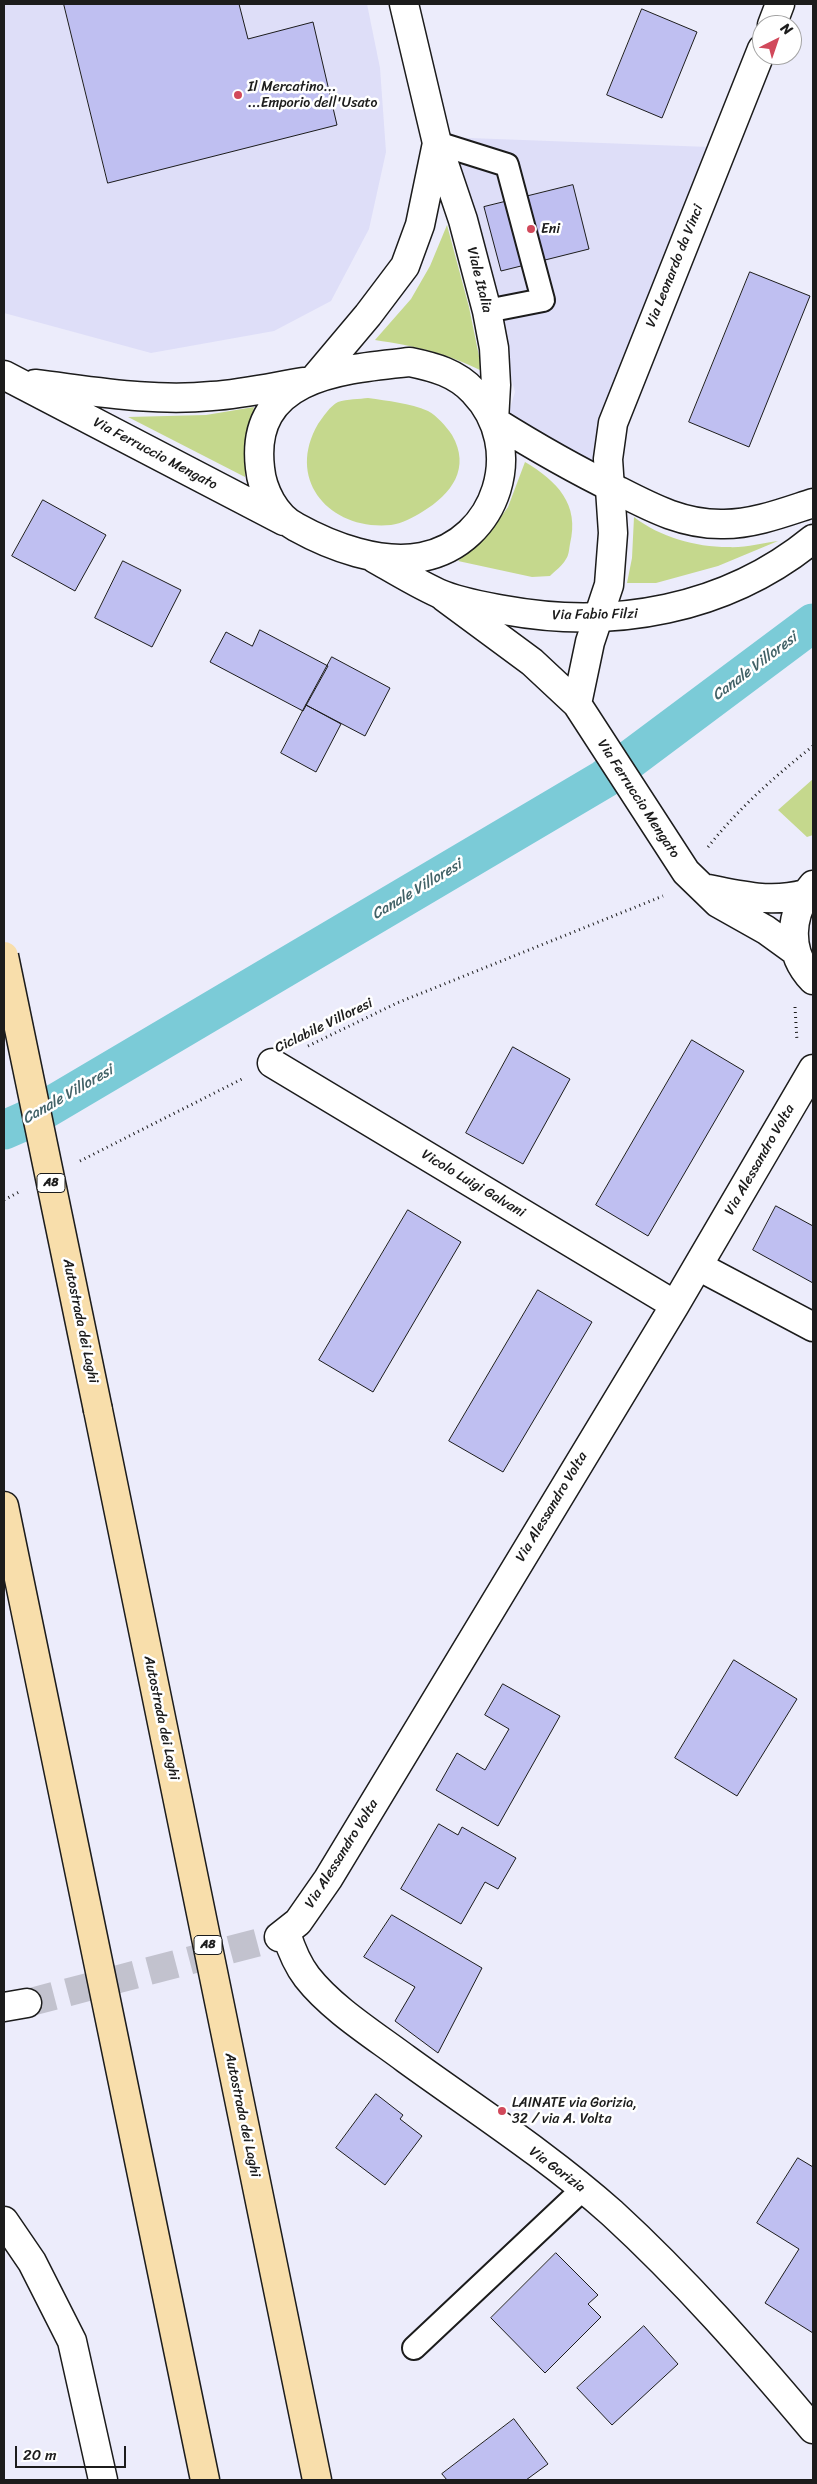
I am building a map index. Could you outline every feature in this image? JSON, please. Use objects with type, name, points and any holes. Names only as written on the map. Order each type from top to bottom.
[{"type":"highway","name":"Autostrada dei Laghi","points":[[4,956],[317,2480]]},
{"type":"highway","points":[[4,1506],[206,2480]]},
{"type":"street","name":"Viale Italia","points":[[404,4],[437,143],[464,220],[487,311],[494,348],[496,385],[494,421]]},
{"type":"street","name":"Via Leonardo da Vinci","points":[[609,487],[608,459],[613,423],[756,65]]},
{"type":"street","name":"Viale Italia","points":[[309,380],[368,315],[405,266],[420,225],[437,143]]},
{"type":"street","name":"Via Ferruccio Mengato","points":[[10,378],[121,395],[162,397],[211,396],[309,380],[379,365],[410,362],[437,368],[458,378],[474,391],[494,421]]},
{"type":"street","name":"Via Ferruccio Mengato","points":[[10,378],[294,526],[331,543],[371,556]]},
{"type":"street","points":[[294,526],[274,506],[267,494],[261,478],[258,458],[260,438],[267,419],[283,398],[309,380]]},
{"type":"street","points":[[494,421],[548,455],[609,487],[660,512],[700,523],[725,524],[747,522],[813,504]]},
{"type":"street","points":[[371,556],[422,557],[444,550],[465,537],[482,520],[495,496],[501,474],[500,437],[494,421]]},
{"type":"street","points":[[577,704],[590,642],[600,617],[609,585],[613,534],[609,487]]},
{"type":"street","name":"Via Fabio Filzi","points":[[371,556],[439,593],[483,606],[559,617],[600,617],[646,614],[710,598],[759,574],[813,539]]},
{"type":"street","name":"Via Ferruccio Mengato","points":[[439,593],[532,662],[577,704],[676,859],[718,903],[766,930],[795,950]]},
{"type":"street","points":[[704,888],[747,897],[785,900],[809,890]]},
{"type":"street","points":[[809,890],[797,910],[793,925],[795,950],[803,968],[813,980]]},
{"type":"street","name":"Vicolo Luigi Galvani","points":[[272,1064],[675,1305]]},
{"type":"street","name":"Via Alessandro Volta","points":[[283,1935],[308,1910],[328,1879],[675,1305],[813,1069]]},
{"type":"street","points":[[698,1266],[813,1327]]},
{"type":"street","name":"Via Gorizia","points":[[283,1935],[307,1977],[327,1998],[379,2039],[583,2189],[642,2243],[765,2371],[813,2428]]},
{"type":"street","points":[[4,2221],[32,2262],[72,2341],[103,2480]]},
{"type":"lane","points":[[437,143],[507,165],[543,300],[487,311]]},
{"type":"lane","points":[[414,2348],[583,2189]]},
{"type":"path","points":[[708,848],[731,819],[773,778],[813,746]]},
{"type":"path","name":"Ciclabile Villoresi","points":[[73,1164],[397,1002],[665,895]]},
{"type":"path","points":[[4,1200],[21,1191]]},
{"type":"shaded area","points":[[4,4],[367,4],[380,68],[386,152],[369,229],[331,301],[274,331],[151,353],[4,313]]},
{"type":"shaded area","points":[[443,137],[709,147],[618,381],[590,468],[506,422],[515,392],[458,172]]},
{"type":"green space","points":[[447,225],[469,307],[482,371],[456,359],[430,351],[375,340],[411,299],[430,266]]},
{"type":"green space","points":[[368,398],[406,404],[428,411],[438,418],[452,435],[460,458],[459,469],[455,479],[442,497],[422,512],[407,520],[391,525],[369,525],[350,520],[333,511],[320,498],[311,483],[307,465],[309,445],[318,424],[329,409],[338,402]]},
{"type":"green space","points":[[254,407],[247,438],[245,477],[128,417],[206,415]]},
{"type":"green space","points":[[525,462],[547,477],[556,486],[569,505],[572,517],[572,530],[565,561],[550,576],[532,577],[458,561],[488,535],[508,507]]},
{"type":"green space","points":[[634,517],[655,530],[678,540],[703,545],[741,547],[778,541],[718,566],[656,583],[627,583],[632,558]]},
{"type":"green space","points":[[813,779],[813,835],[807,837],[778,810]]},
{"type":"building","points":[[64,4],[239,4],[248,39],[313,22],[337,125],[108,183]]},
{"type":"building","points":[[642,9],[697,32],[662,118],[607,95]]},
{"type":"building","points":[[573,185],[589,249],[501,271],[484,207]]},
{"type":"building","points":[[750,272],[810,296],[749,447],[689,422]]},
{"type":"building","points":[[43,500],[106,535],[75,591],[12,556]]},
{"type":"building","points":[[123,561],[181,590],[152,647],[95,618]]},
{"type":"building","points":[[260,630],[328,666],[303,711],[210,662],[226,632],[252,646]]},
{"type":"building","points":[[332,657],[390,688],[365,736],[306,705]]},
{"type":"building","points":[[306,705],[341,724],[316,772],[281,753]]},
{"type":"building","points":[[692,1040],[744,1071],[648,1236],[596,1205]]},
{"type":"building","points":[[513,1047],[570,1079],[523,1164],[466,1133]]},
{"type":"building","points":[[776,1206],[813,1226],[813,1283],[753,1250]]},
{"type":"building","points":[[408,1210],[461,1242],[373,1392],[319,1360]]},
{"type":"building","points":[[538,1290],[592,1322],[503,1472],[449,1441]]},
{"type":"building","points":[[734,1660],[797,1699],[737,1796],[675,1758]]},
{"type":"building","points":[[503,1684],[560,1716],[498,1826],[436,1790],[457,1753],[485,1770],[509,1729],[485,1715]]},
{"type":"building","points":[[439,1824],[458,1835],[462,1827],[516,1858],[498,1889],[485,1882],[461,1924],[401,1889]]},
{"type":"building","points":[[392,1915],[482,1968],[438,2053],[395,2021],[415,1987],[364,1957]]},
{"type":"building","points":[[376,2094],[403,2115],[400,2119],[422,2136],[385,2185],[336,2148]]},
{"type":"building","points":[[798,2158],[813,2167],[813,2333],[765,2303],[799,2249],[757,2223]]},
{"type":"building","points":[[556,2253],[598,2295],[588,2304],[601,2317],[545,2373],[491,2318]]},
{"type":"building","points":[[644,2326],[678,2364],[612,2425],[577,2388]]},
{"type":"building","points":[[514,2419],[548,2464],[526,2480],[447,2480],[442,2474]]},
{"type":"waterway","name":"Canale Villoresi","points":[[4,1130],[27,1120],[604,779],[813,623]]},
{"type":"tunnel","points":[[27,2003],[279,1937]]},
{"type":"place","name":"Il Mercatino... ...Emporio dell'Usato","points":[[238,95]]},
{"type":"place","name":"Eni","points":[[531,229]]},
{"type":"place","name":"LAINATE via Gorizia, 32 / via A. Volta","points":[[502,2111]]}]
